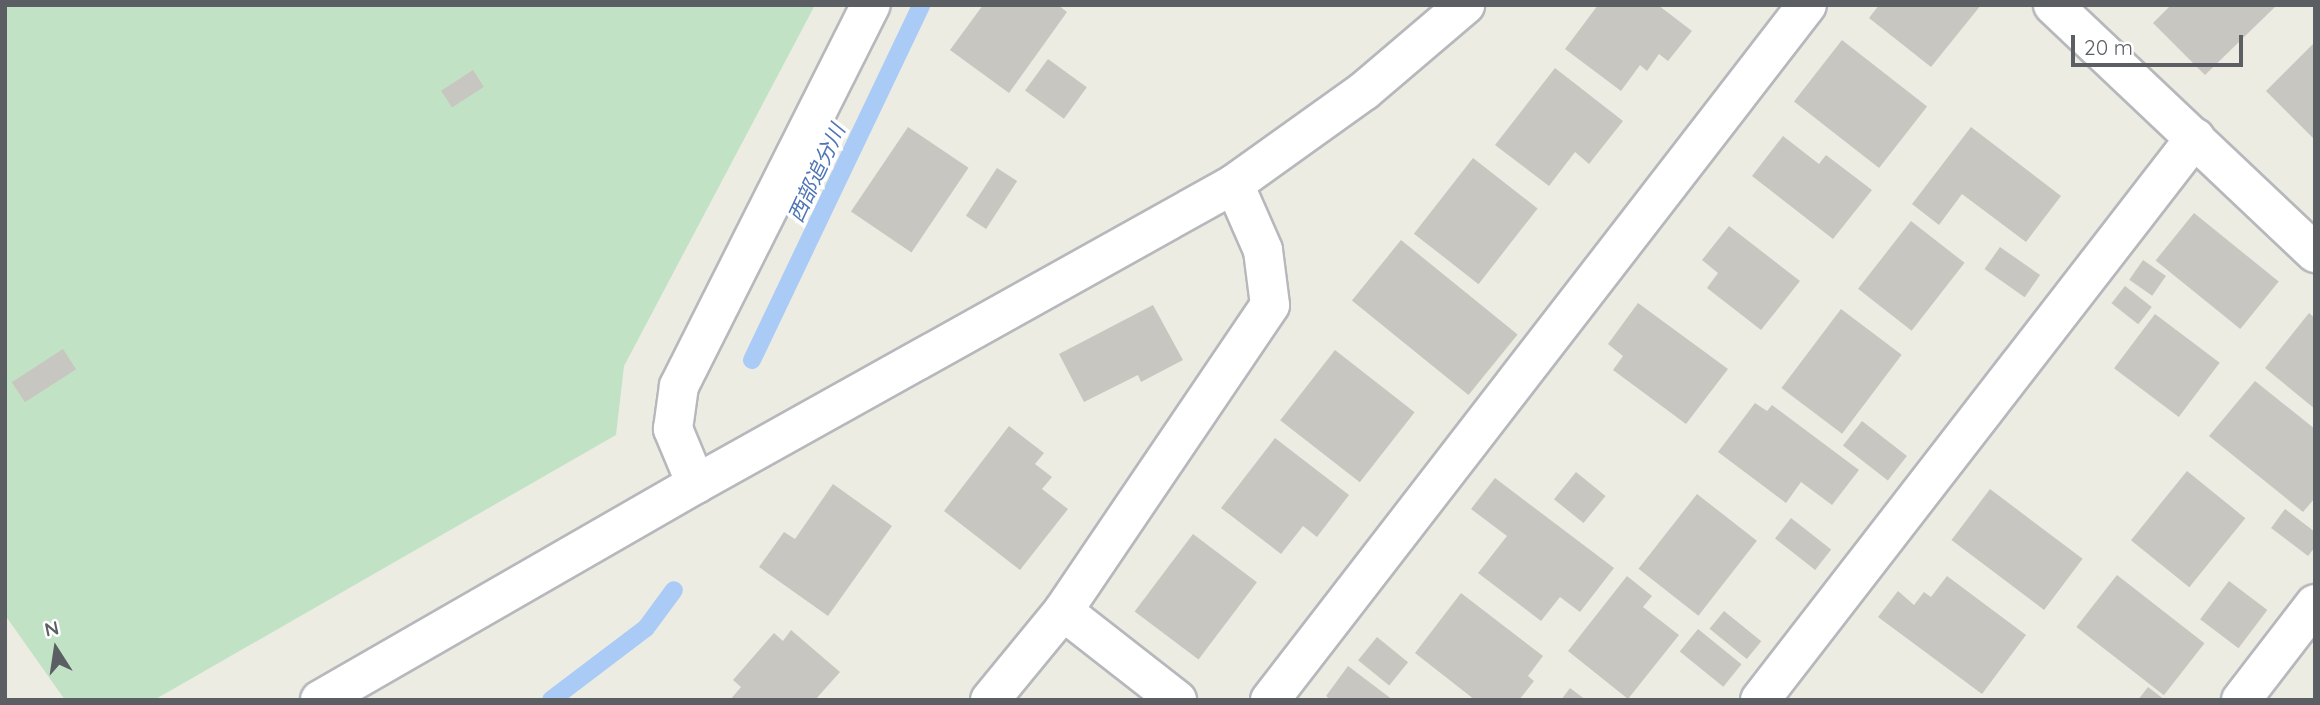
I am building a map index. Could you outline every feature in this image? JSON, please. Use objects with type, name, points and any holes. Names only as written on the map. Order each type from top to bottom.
[{"type":"street","points":[[696,484],[673,429],[679,386],[870,5]]},
{"type":"street","points":[[320,700],[696,484],[1234,184],[1364,91],[1465,5]]},
{"type":"street","points":[[1270,700],[1807,5]]},
{"type":"street","points":[[2053,5],[2315,253]]},
{"type":"street","points":[[1760,700],[2195,138]]},
{"type":"street","points":[[990,700],[1063,611],[1270,305],[1263,250],[1234,184]]},
{"type":"street","points":[[2241,700],[2315,604]]},
{"type":"street","points":[[1063,611],[1177,700]]},
{"type":"green space","points":[[5,5],[815,5],[624,366],[616,435],[154,700],[65,700],[5,615]]},
{"type":"building","points":[[983,5],[1058,5],[1067,12],[1009,93],[950,50]]},
{"type":"building","points":[[1598,5],[1658,5],[1692,31],[1668,61],[1659,54],[1647,71],[1640,65],[1621,91],[1565,49]]},
{"type":"building","points":[[1879,5],[1981,5],[1931,67],[1869,18]]},
{"type":"building","points":[[2171,5],[2277,5],[2205,75],[2153,23]]},
{"type":"building","points":[[1842,40],[1927,106],[1879,168],[1794,101]]},
{"type":"building","points":[[2315,42],[2315,140],[2266,91]]},
{"type":"building","points":[[1048,59],[1087,87],[1064,119],[1025,91]]},
{"type":"building","points":[[1555,68],[1623,121],[1589,164],[1575,152],[1549,186],[1495,145]]},
{"type":"building","points":[[473,70],[484,87],[452,107],[441,91]]},
{"type":"building","points":[[908,127],[969,168],[911,252],[851,212]]},
{"type":"building","points":[[1971,127],[2061,196],[2026,242],[1962,194],[1939,225],[1912,204]]},
{"type":"building","points":[[1783,136],[1819,164],[1826,155],[1872,190],[1833,239],[1752,176]]},
{"type":"building","points":[[1473,158],[1538,208],[1479,284],[1414,234]]},
{"type":"building","points":[[997,168],[1017,181],[986,229],[966,216]]},
{"type":"building","points":[[2194,213],[2279,282],[2240,329],[2156,260]]},
{"type":"building","points":[[1911,221],[1965,263],[1912,331],[1858,289]]},
{"type":"building","points":[[1729,226],[1800,281],[1761,330],[1707,288],[1718,273],[1702,260]]},
{"type":"building","points":[[1401,240],[1518,334],[1468,395],[1352,301]]},
{"type":"building","points":[[2000,247],[2040,275],[2025,297],[1985,269]]},
{"type":"building","points":[[2143,260],[2166,276],[2152,296],[2129,280]]},
{"type":"building","points":[[2125,286],[2152,307],[2138,324],[2111,303]]},
{"type":"building","points":[[1638,303],[1728,369],[1686,424],[1613,370],[1623,356],[1608,344]]},
{"type":"building","points":[[1153,305],[1183,360],[1141,382],[1138,375],[1084,402],[1059,354]]},
{"type":"building","points":[[1841,309],[1902,355],[1842,434],[1781,388]]},
{"type":"building","points":[[2309,313],[2315,318],[2315,409],[2265,368]]},
{"type":"building","points":[[2155,314],[2220,363],[2179,417],[2114,368]]},
{"type":"building","points":[[63,349],[76,369],[25,402],[12,382]]},
{"type":"building","points":[[1335,350],[1415,412],[1360,482],[1280,420]]},
{"type":"building","points":[[2255,381],[2315,429],[2315,498],[2303,512],[2209,436]]},
{"type":"building","points":[[1755,403],[1767,411],[1772,405],[1859,470],[1832,505],[1801,482],[1786,503],[1718,452]]},
{"type":"building","points":[[1862,421],[1907,456],[1888,481],[1843,445]]},
{"type":"building","points":[[1009,426],[1044,453],[1035,464],[1052,477],[1042,489],[1068,509],[1020,570],[944,511]]},
{"type":"building","points":[[1275,438],[1349,495],[1317,537],[1303,526],[1281,554],[1221,508]]},
{"type":"building","points":[[2187,471],[2245,518],[2189,587],[2131,540]]},
{"type":"building","points":[[1576,472],[1606,496],[1584,523],[1554,499]]},
{"type":"building","points":[[1495,478],[1614,568],[1580,612],[1560,597],[1541,621],[1478,573],[1507,536],[1471,509]]},
{"type":"building","points":[[833,484],[892,526],[828,616],[759,567],[784,532],[795,539]]},
{"type":"building","points":[[1990,489],[2083,559],[2044,610],[1951,540]]},
{"type":"building","points":[[1697,494],[1757,541],[1698,616],[1639,569]]},
{"type":"building","points":[[2285,509],[2315,532],[2315,547],[2308,556],[2271,528]]},
{"type":"building","points":[[1791,518],[1831,549],[1815,570],[1775,538]]},
{"type":"building","points":[[1193,534],[1257,582],[1199,660],[1135,611]]},
{"type":"building","points":[[2117,575],[2204,643],[2164,695],[2076,627]]},
{"type":"building","points":[[1627,576],[1652,596],[1643,607],[1679,635],[1628,699],[1568,651]]},
{"type":"building","points":[[1947,576],[2026,635],[1982,694],[1878,617],[1898,591],[1914,605],[1924,592],[1931,597]]},
{"type":"building","points":[[2229,581],[2267,610],[2238,648],[2200,619]]},
{"type":"building","points":[[1461,593],[1543,656],[1528,676],[1534,681],[1519,700],[1475,700],[1415,653]]},
{"type":"building","points":[[1724,611],[1761,641],[1747,659],[1710,629]]},
{"type":"building","points":[[1698,629],[1742,664],[1723,687],[1680,652]]},
{"type":"building","points":[[791,630],[840,672],[815,700],[730,700],[741,687],[733,680],[774,633],[783,641]]},
{"type":"building","points":[[1377,637],[1408,662],[1389,685],[1358,660]]},
{"type":"building","points":[[1348,666],[1393,700],[1331,700],[1326,696]]},
{"type":"building","points":[[2148,687],[2165,700],[2138,700]]},
{"type":"building","points":[[1570,688],[1586,700],[1561,700]]},
{"type":"waterway","name":"西部追分川","points":[[752,360],[921,5]]},
{"type":"waterway","name":"西部追分川","points":[[551,700],[646,628],[674,590]]}]
